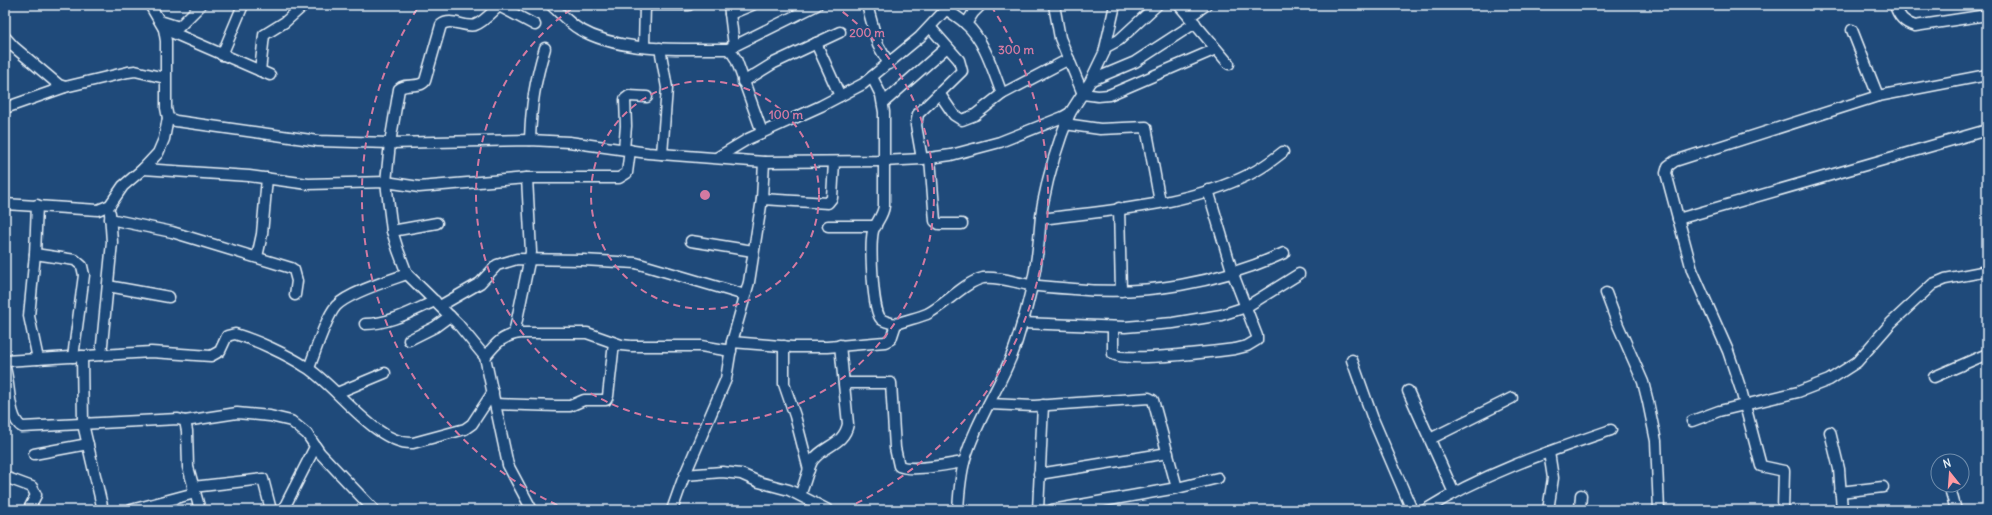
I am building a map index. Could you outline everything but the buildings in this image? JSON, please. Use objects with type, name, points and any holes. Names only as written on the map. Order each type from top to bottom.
[{"type":"street","points":[[5,204],[98,210],[110,205],[132,177],[144,169],[158,153],[164,139],[168,118],[166,108],[166,40],[162,25],[150,5]]},
{"type":"street","points":[[162,25],[179,27],[183,25],[201,5]]},
{"type":"street","points":[[222,55],[243,5]]},
{"type":"street","points":[[260,71],[264,35],[285,22],[304,5]]},
{"type":"street","points":[[532,510],[508,465],[485,357],[450,316],[407,274],[392,231],[386,182],[390,142],[399,89],[406,86],[418,86],[426,80],[441,25],[448,22],[473,26],[483,20],[499,5],[536,25]]},
{"type":"street","points":[[551,5],[580,29],[611,41],[644,47],[660,48],[731,48],[817,5]]},
{"type":"street","points":[[644,47],[645,5],[689,5]]},
{"type":"street","points":[[752,5],[729,9],[731,48],[736,59],[742,82],[762,132]]},
{"type":"street","points":[[867,5],[878,45],[889,64]]},
{"type":"street","points":[[966,24],[973,13],[981,5]]},
{"type":"street","points":[[1054,5],[1060,38],[1083,94]]},
{"type":"street","points":[[958,510],[960,478],[964,462],[988,404],[1008,366],[1022,323],[1031,285],[1042,204],[1053,158],[1070,113],[1092,80],[1106,46],[1115,5]]},
{"type":"street","points":[[1106,46],[1119,40],[1157,5]]},
{"type":"street","points":[[1179,5],[1229,64]]},
{"type":"street","points":[[1092,80],[1135,62],[1192,20],[1206,5]]},
{"type":"street","points":[[1896,5],[1902,19],[1908,24],[1915,26],[1987,15]]},
{"type":"street","points":[[718,157],[762,132],[821,106],[872,77],[889,64],[930,27],[948,7],[966,24],[982,46],[1002,94]]},
{"type":"street","points":[[162,25],[222,55],[270,75]]},
{"type":"street","points":[[930,27],[959,60],[962,71],[918,114],[916,118],[926,158],[935,221],[939,224],[962,224]]},
{"type":"street","points":[[1852,30],[1878,96]]},
{"type":"street","points":[[742,82],[774,63],[840,32]]},
{"type":"street","points":[[5,37],[53,83],[64,87]]},
{"type":"street","points":[[816,43],[840,96]]},
{"type":"street","points":[[883,103],[947,47]]},
{"type":"street","points":[[530,140],[531,114],[535,82],[545,48]]},
{"type":"street","points":[[660,48],[666,88],[662,154]]},
{"type":"street","points":[[1083,94],[1098,96],[1109,95],[1216,49]]},
{"type":"street","points":[[939,93],[954,115],[962,120],[975,115],[1002,94],[1069,59]]},
{"type":"street","points":[[5,108],[64,87],[128,72],[136,72],[166,78]]},
{"type":"street","points":[[1783,510],[1784,471],[1761,466],[1746,406],[1728,351],[1692,270],[1666,173],[1668,166],[1675,161],[1878,96],[1987,75]]},
{"type":"street","points":[[872,77],[883,103],[884,206],[883,213],[876,226],[872,240],[875,298],[879,316],[882,320],[896,324],[927,314],[971,283],[982,279],[1000,279],[1031,285],[1087,290],[1142,290],[1198,282],[1233,274],[1284,253]]},
{"type":"street","points":[[144,169],[267,178],[308,184],[386,182],[425,188],[527,178],[619,178],[627,172],[625,99],[629,96],[647,97]]},
{"type":"street","points":[[168,118],[176,121],[318,141],[390,142],[530,140],[569,142],[662,154],[718,157],[764,162],[834,162],[883,161],[951,155],[1000,142],[1070,113]]},
{"type":"street","points":[[1065,124],[1100,129],[1146,127],[1160,202]]},
{"type":"street","points":[[1678,219],[1987,130]]},
{"type":"street","points":[[1041,219],[1160,202],[1208,190],[1250,174],[1283,152]]},
{"type":"street","points":[[672,510],[685,475],[726,379],[731,347],[745,295],[754,251],[762,199],[764,162]]},
{"type":"street","points":[[762,199],[828,202],[832,198],[834,162]]},
{"type":"street","points":[[257,257],[262,234],[267,178]]},
{"type":"street","points":[[514,334],[530,261],[527,178]]},
{"type":"street","points":[[1113,327],[1113,354],[1120,358],[1235,349],[1247,346],[1257,340],[1257,336],[1233,274],[1208,190]]},
{"type":"street","points":[[37,205],[35,254],[29,316],[38,359]]},
{"type":"street","points":[[101,355],[112,242],[110,205]]},
{"type":"street","points":[[1119,208],[1121,291]]},
{"type":"street","points":[[110,219],[172,232],[257,257],[294,270],[297,281],[295,295]]},
{"type":"street","points":[[392,231],[437,223]]},
{"type":"street","points":[[828,226],[876,226]]},
{"type":"street","points":[[691,241],[754,251]]},
{"type":"street","points":[[35,254],[75,260],[82,266],[84,275],[77,356],[83,424],[103,510]]},
{"type":"street","points":[[365,324],[377,324],[389,321],[437,304],[480,283],[497,265],[511,260],[583,260],[636,263],[745,295]]},
{"type":"street","points":[[1692,421],[1719,411],[1746,406],[1817,386],[1845,371],[1867,353],[1891,323],[1933,284],[1945,279],[1987,271]]},
{"type":"street","points":[[309,368],[328,320],[337,305],[369,288],[407,274]]},
{"type":"street","points":[[1022,323],[1113,327],[1173,323],[1221,315],[1246,307],[1299,274]]},
{"type":"street","points":[[108,286],[169,297]]},
{"type":"street","points":[[1606,293],[1618,325],[1638,369],[1648,402],[1656,441],[1659,510]]},
{"type":"street","points":[[409,340],[435,327],[450,316]]},
{"type":"street","points":[[485,357],[498,341],[514,334],[587,333],[614,343],[631,346],[731,347],[840,345],[889,341],[896,324]]},
{"type":"street","points":[[5,361],[151,352],[211,356],[220,351],[227,336],[235,334],[309,368],[365,420],[397,442],[404,443],[413,443],[465,429],[477,418],[493,392]]},
{"type":"street","points":[[495,404],[570,406],[584,400],[606,400],[608,396],[614,343]]},
{"type":"street","points":[[800,495],[813,460],[838,442],[847,431],[848,424],[840,345]]},
{"type":"street","points":[[784,346],[784,384],[795,416],[809,470]]},
{"type":"street","points":[[1934,377],[1987,354]]},
{"type":"street","points":[[1352,360],[1373,420],[1412,510]]},
{"type":"street","points":[[5,368],[12,413],[18,425],[22,426],[178,419],[185,422],[236,413],[270,416],[291,421],[298,425],[316,447],[374,510]]},
{"type":"street","points":[[337,393],[385,373]]},
{"type":"street","points":[[844,383],[891,383],[895,448],[900,466],[904,468],[915,468],[964,462]]},
{"type":"street","points":[[1408,391],[1454,493]]},
{"type":"street","points":[[988,404],[1043,405],[1148,398],[1153,400],[1177,488]]},
{"type":"street","points":[[1430,439],[1512,398]]},
{"type":"street","points":[[1038,510],[1043,405]]},
{"type":"street","points":[[185,422],[187,431],[188,467],[200,510]]},
{"type":"street","points":[[1425,510],[1454,493],[1517,464],[1611,430]]},
{"type":"street","points":[[1830,432],[1839,469],[1842,510]]},
{"type":"street","points":[[34,454],[88,444]]},
{"type":"street","points":[[283,510],[316,447]]},
{"type":"street","points":[[1039,474],[1168,452]]},
{"type":"street","points":[[1548,510],[1553,472],[1549,452]]},
{"type":"street","points":[[685,475],[733,472],[800,495],[828,510]]},
{"type":"street","points":[[5,477],[32,487],[36,495],[30,507],[34,510]]},
{"type":"street","points":[[1052,510],[1177,488],[1218,478]]},
{"type":"street","points":[[131,510],[194,490],[263,479],[271,510]]},
{"type":"street","points":[[1840,492],[1883,487]]},
{"type":"street","points":[[1951,493],[1956,510]]},
{"type":"street","points":[[1580,510],[1581,495]]}]
